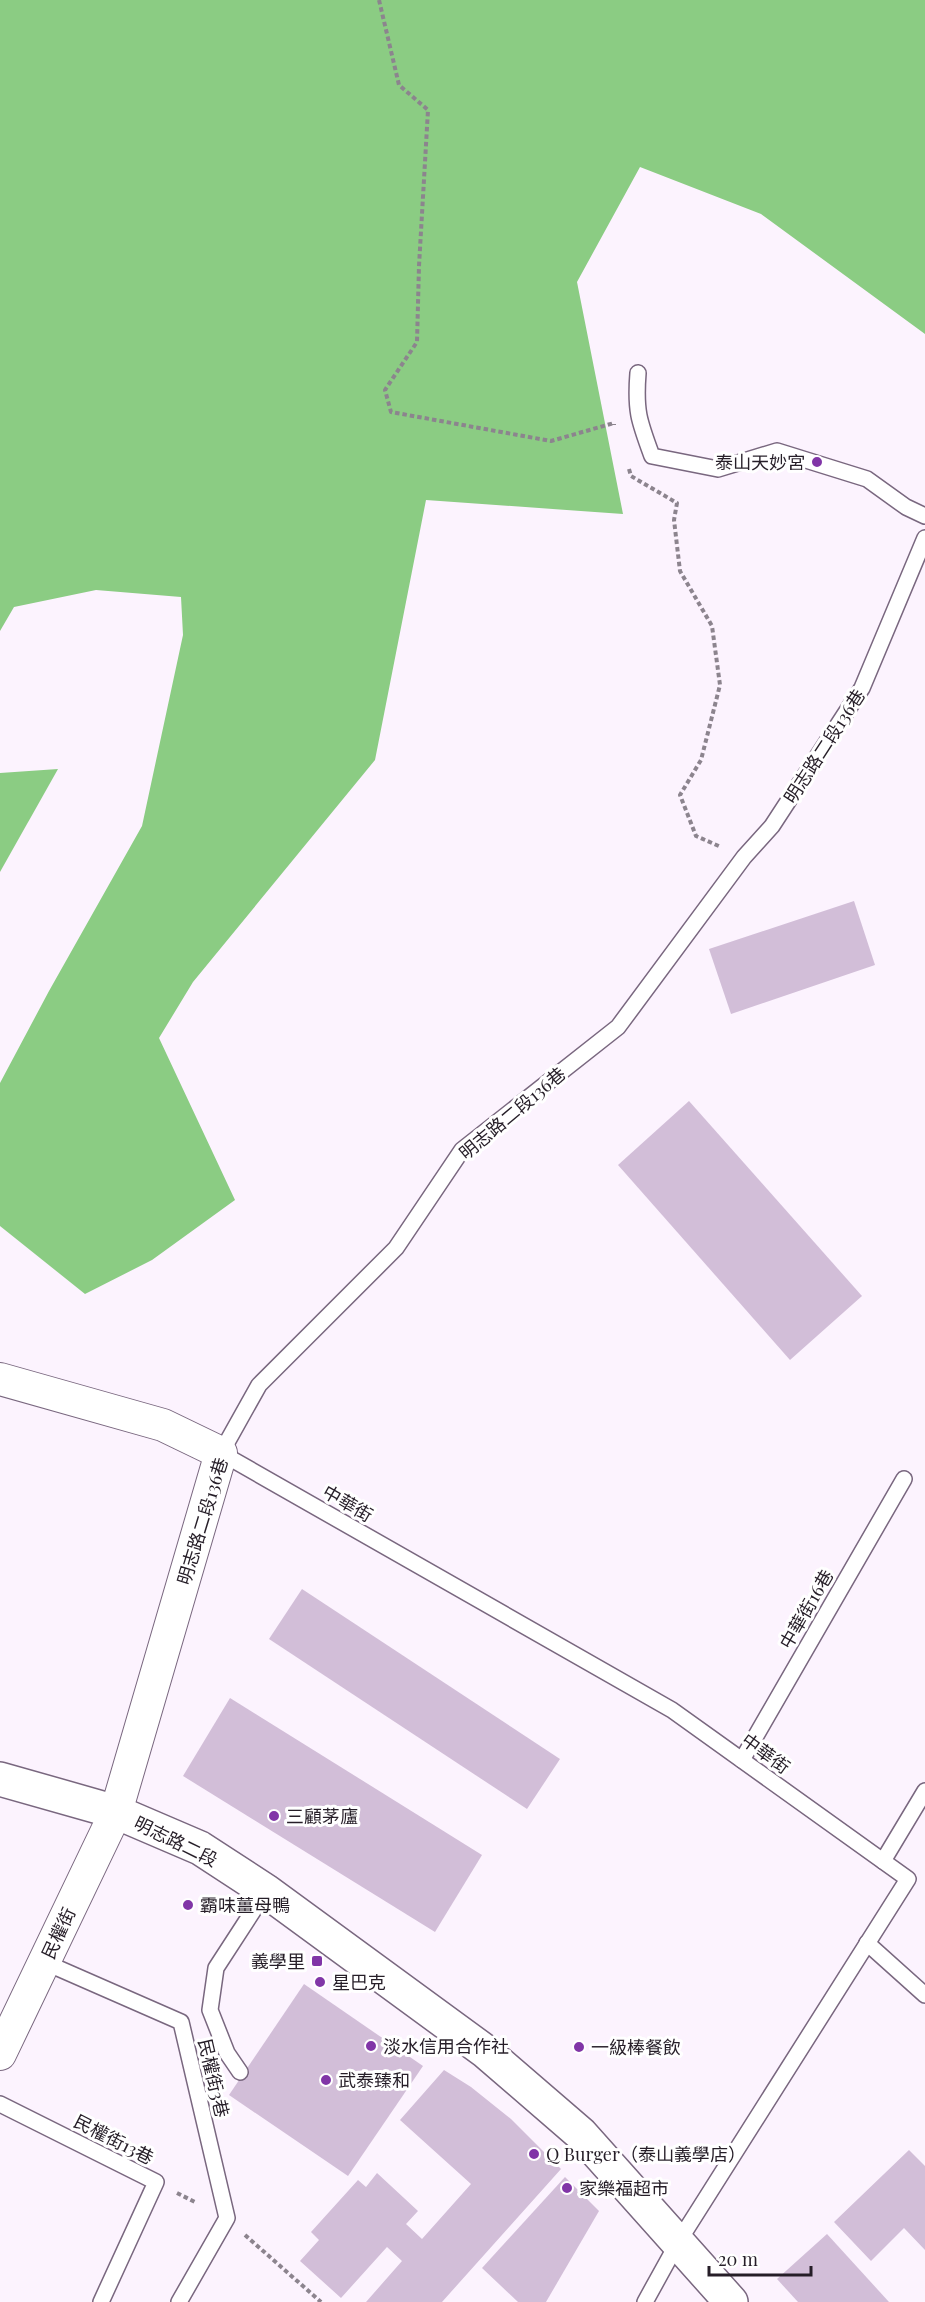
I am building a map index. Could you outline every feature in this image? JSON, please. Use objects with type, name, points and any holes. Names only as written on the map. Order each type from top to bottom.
[{"type":"main road","name":"明志路二段","points":[[0,1779],[116,1812],[200,1848],[266,1892],[486,2052],[573,2126],[731,2302]]},
{"type":"street","points":[[0,1379],[163,1425],[221,1453]]},
{"type":"street","name":"明志路二段136巷","points":[[116,1812],[221,1453]]},
{"type":"street","name":"民權街","points":[[0,2054],[116,1812]]},
{"type":"lane","points":[[638,373],[636,398],[638,421],[652,456],[718,469],[777,451],[867,479],[906,507],[925,516]]},
{"type":"lane","name":"明志路二段136巷","points":[[221,1453],[259,1385],[396,1248],[462,1150],[618,1027],[744,857],[772,826],[862,688],[925,538]]},
{"type":"lane","name":"中華街","points":[[221,1453],[672,1710],[908,1879],[678,2244],[645,2302]]},
{"type":"lane","name":"中華街16巷","points":[[742,1760],[904,1479]]},
{"type":"lane","points":[[883,1861],[925,1791]]},
{"type":"lane","points":[[240,2072],[227,2053],[210,2010],[216,1968],[266,1892]]},
{"type":"lane","points":[[867,1943],[925,1995]]},
{"type":"lane","name":"民權街3巷","points":[[44,1962],[181,2022],[227,2218],[179,2302]]},
{"type":"lane","name":"民權街13巷","points":[[0,2104],[156,2182],[101,2302]]},
{"type":"path","points":[[379,0],[399,85],[428,110],[417,342],[385,390],[391,412],[551,441],[614,423],[617,434]]},
{"type":"path","points":[[628,466],[632,476],[677,502],[674,520],[680,571],[712,626],[720,686],[701,760],[680,795],[696,837],[744,857]]},
{"type":"green space","points":[[0,0],[925,0],[925,334],[761,214],[640,167],[577,282],[623,514],[426,500],[375,760],[193,982],[159,1038],[235,1200],[152,1260],[85,1294],[0,1226],[0,1083],[142,826],[183,635],[181,597],[96,590],[14,607],[0,631]]},
{"type":"green space","points":[[58,769],[0,872],[0,773]]},
{"type":"building","points":[[854,901],[875,965],[731,1014],[709,949]]},
{"type":"building","points":[[689,1101],[862,1296],[790,1360],[618,1165]]},
{"type":"building","points":[[302,1589],[560,1759],[527,1809],[269,1639]]},
{"type":"building","points":[[230,1698],[482,1855],[435,1932],[183,1776]]},
{"type":"building","name":"武泰臻和","points":[[304,1984],[423,2066],[348,2176],[229,2095]]},
{"type":"building","points":[[444,2070],[471,2087],[511,2119],[561,2169],[442,2302],[366,2302],[402,2261],[387,2247],[341,2298],[300,2261],[319,2240],[311,2232],[358,2180],[366,2187],[377,2173],[418,2211],[406,2224],[422,2239],[471,2184],[400,2120]]},
{"type":"building","points":[[909,2150],[925,2166],[925,2250],[904,2228],[871,2261],[834,2222]]},
{"type":"building","points":[[565,2177],[599,2211],[546,2302],[518,2302],[482,2268]]},
{"type":"building","points":[[827,2234],[889,2302],[798,2302],[777,2279]]},
{"type":"place","name":"泰山天妙宮","points":[[817,462]]},
{"type":"place","name":"三顧茅廬","points":[[274,1816]]},
{"type":"place","name":"霸味薑母鴨","points":[[188,1905]]},
{"type":"place","name":"義學里","points":[[317,1961]]},
{"type":"place","name":"星巴克","points":[[320,1982]]},
{"type":"place","name":"淡水信用合作社","points":[[371,2046]]},
{"type":"place","name":"一級棒餐飲","points":[[579,2047]]},
{"type":"place","name":"武泰臻和","points":[[326,2080]]},
{"type":"place","name":"Q Burger（泰山義學店）","points":[[534,2154]]},
{"type":"place","name":"家樂福超市","points":[[567,2188]]}]
